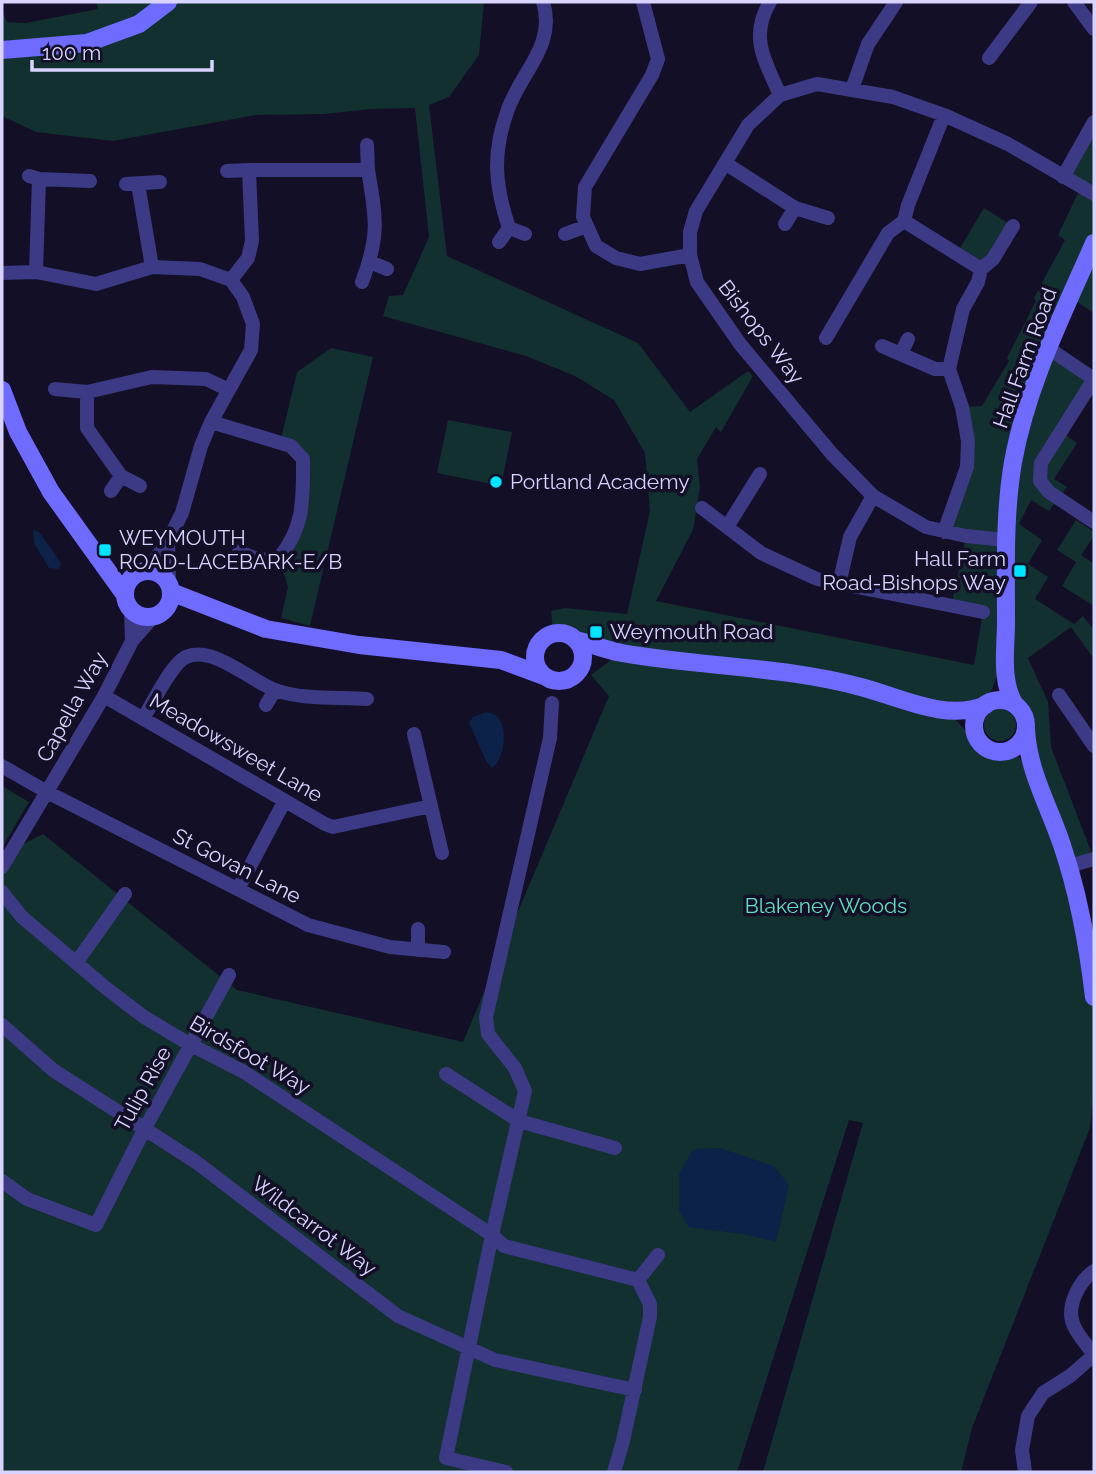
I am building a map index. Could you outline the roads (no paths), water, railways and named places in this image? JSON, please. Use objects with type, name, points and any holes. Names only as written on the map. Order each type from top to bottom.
[{"type":"street","points":[[4,48],[87,43],[139,24],[169,2]]},
{"type":"street","points":[[525,234],[509,228],[500,203],[495,157],[507,109],[539,55],[547,14],[543,2]]},
{"type":"street","points":[[770,2],[761,16],[759,42],[780,95]]},
{"type":"street","points":[[852,89],[867,44],[896,2]]},
{"type":"street","points":[[989,58],[1007,45],[1031,2]]},
{"type":"street","points":[[1073,2],[1094,29]]},
{"type":"street","points":[[661,8],[644,7],[658,59],[653,75],[585,187],[583,217],[596,246],[616,258],[640,264],[690,255]]},
{"type":"street","name":"Bishops Way","points":[[1005,540],[966,537],[926,527],[873,496],[832,454],[740,344],[697,282],[690,255],[690,232],[696,211],[748,125],[780,95],[817,84],[898,99],[944,115],[1008,144],[1094,194]]},
{"type":"street","points":[[825,338],[849,313],[888,233],[904,221],[944,115]]},
{"type":"street","points":[[1063,177],[1094,122]]},
{"type":"street","points":[[362,282],[376,237],[367,145]]},
{"type":"street","points":[[725,163],[795,208],[828,218]]},
{"type":"street","points":[[231,280],[248,258],[252,241],[249,170]]},
{"type":"street","points":[[227,171],[368,170]]},
{"type":"street","points":[[36,272],[34,178],[90,181]]},
{"type":"street","points":[[152,267],[132,184],[160,182]]},
{"type":"street","points":[[785,224],[795,208]]},
{"type":"street","points":[[904,221],[981,269]]},
{"type":"street","points":[[565,234],[587,226]]},
{"type":"street","points":[[944,532],[967,467],[968,441],[962,407],[948,369],[963,309],[978,282],[981,269],[993,259],[1013,226]]},
{"type":"street","points":[[499,242],[509,228]]},
{"type":"street","name":"Hall Farm Road","points":[[1015,705],[1009,692],[1004,659],[1005,540],[1013,463],[1028,403],[1048,348],[1094,243]]},
{"type":"street","points":[[370,262],[387,269]]},
{"type":"street","points":[[2,273],[36,272],[96,284],[152,267],[200,269],[231,280],[243,296],[253,324],[251,350],[211,422],[201,446],[182,513],[168,541],[143,572],[127,584],[128,602]]},
{"type":"street","points":[[901,354],[908,339]]},
{"type":"street","points":[[882,346],[935,369],[948,369]]},
{"type":"street","points":[[1048,348],[1094,379],[1041,463],[1040,481],[1049,492],[1094,522]]},
{"type":"street","points":[[55,388],[87,392],[152,377],[206,379],[229,390]]},
{"type":"street","points":[[2,390],[18,432],[51,492],[128,602],[141,616],[207,607]]},
{"type":"street","points":[[87,392],[87,428],[121,477],[140,486]]},
{"type":"street","points":[[211,422],[291,446],[303,459],[303,500],[293,542],[279,558],[260,560],[239,552]]},
{"type":"street","points":[[727,527],[760,474]]},
{"type":"street","points":[[111,491],[121,477]]},
{"type":"street","points":[[839,584],[850,537],[873,496]]},
{"type":"street","points":[[702,508],[761,553],[817,579],[983,612]]},
{"type":"street","points":[[159,613],[168,605],[168,541]]},
{"type":"street","points":[[279,558],[284,573]]},
{"type":"street","points":[[99,559],[143,572],[160,574],[170,588],[207,607],[266,629],[359,645],[501,660],[552,680],[566,681],[596,660],[621,653]]},
{"type":"street","name":"Capella Way","points":[[128,602],[132,641]]},
{"type":"street","name":"Capella Way","points":[[2,867],[104,696],[132,641],[159,613]]},
{"type":"street","points":[[544,676],[536,665],[536,651],[544,639],[555,634],[567,635],[621,653],[785,672],[859,686],[934,709],[968,710],[1001,701],[1015,705],[1024,715],[1028,752],[1035,779],[1069,866],[1087,940],[1094,997]]},
{"type":"street","points":[[576,640],[583,653],[580,669]]},
{"type":"street","points":[[501,660],[539,645]]},
{"type":"street","points":[[143,719],[177,664],[191,655],[211,657],[275,690],[300,695],[367,699]]},
{"type":"street","name":"Hall Farm Road","points":[[986,705],[1004,659]]},
{"type":"street","points":[[266,705],[275,690]]},
{"type":"street","points":[[1059,695],[1094,746]]},
{"type":"street","name":"Meadowsweet Lane","points":[[104,696],[284,802],[333,827],[431,806]]},
{"type":"street","points":[[506,1472],[446,1458],[525,1091],[514,1069],[488,1034],[486,1017],[550,737],[552,704]]},
{"type":"street","points":[[979,741],[974,726],[976,718],[986,705]]},
{"type":"street","points":[[934,709],[986,748],[1003,752],[1035,779]]},
{"type":"street","points":[[1003,752],[1018,745],[1026,729]]},
{"type":"street","points":[[414,734],[442,853]]},
{"type":"street","name":"St Govan Lane","points":[[2,766],[47,792],[308,925],[390,947],[444,952]]},
{"type":"street","points":[[238,889],[284,802]]},
{"type":"street","points":[[1069,866],[1094,859]]},
{"type":"street","name":"Birdsfoot Way","points":[[2,892],[22,917],[144,1017],[244,1072],[492,1235],[504,1246],[638,1280]]},
{"type":"street","points":[[76,963],[125,894]]},
{"type":"street","points":[[418,929],[418,950]]},
{"type":"street","name":"Tulip Rise","points":[[2,1181],[27,1199],[96,1225],[144,1130],[229,975]]},
{"type":"street","name":"Wildcarrot Way","points":[[2,1025],[53,1070],[196,1163],[398,1316],[495,1360],[635,1390]]},
{"type":"street","points":[[446,1074],[519,1121],[615,1148]]},
{"type":"street","points":[[614,1472],[650,1317],[650,1304],[638,1280],[658,1255]]},
{"type":"street","points":[[1025,1472],[1022,1450],[1028,1416],[1043,1393],[1070,1376],[1094,1355],[1072,1324],[1073,1298],[1084,1278],[1094,1270]]},
{"type":"water","points":[[33,530],[39,532],[61,563],[59,569],[49,568],[34,543]]},
{"type":"water","points":[[486,712],[497,716],[503,731],[502,752],[492,768],[486,761],[469,723],[473,717]]},
{"type":"water","points":[[720,1148],[774,1166],[789,1185],[776,1242],[743,1234],[689,1227],[679,1211],[679,1174],[693,1149]]},
{"type":"place","name":"Portland Academy","points":[[496,482]]},
{"type":"place","name":"WEYMOUTH ROAD-LACEBARK-E/B","points":[[105,550]]},
{"type":"place","name":"Hall Farm Road-Bishops Way","points":[[1020,571]]},
{"type":"place","name":"Weymouth Road","points":[[596,632]]},
{"type":"park label","name":"Blakeney Woods","points":[[826,906]]}]
